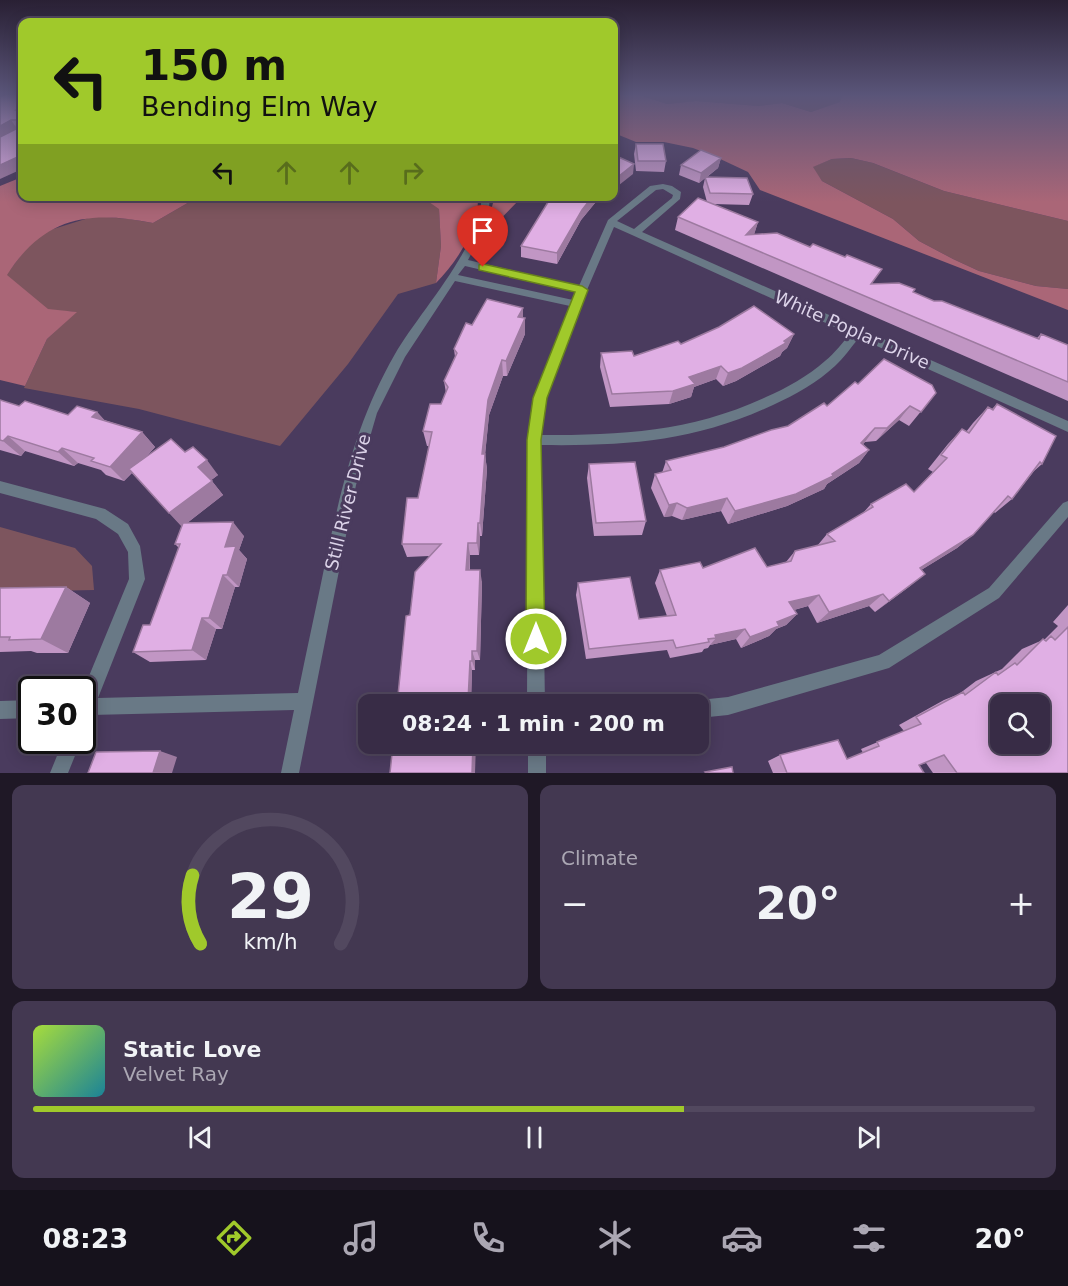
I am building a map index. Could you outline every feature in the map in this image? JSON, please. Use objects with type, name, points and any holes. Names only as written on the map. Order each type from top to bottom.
[{"type":"street","points":[[536,694],[534,440],[540,398],[611,222],[652,188],[670,187],[678,194],[676,199],[635,233]]},
{"type":"street","name":"Still River Drive","points":[[293,770],[304,700],[349,485],[371,413],[400,355],[462,262],[478,232],[486,201]]},
{"type":"street","name":"White Poplar Drive","points":[[611,222],[1068,427]]},
{"type":"street","points":[[462,262],[582,290]]},
{"type":"street","points":[[506,289],[513,274]]},
{"type":"street","points":[[452,277],[576,304]]},
{"type":"street","points":[[534,440],[614,441],[682,433],[745,414],[801,385],[830,364],[857,333]]},
{"type":"street","points":[[0,487],[100,514],[123,530],[135,551],[137,579],[96,680]]},
{"type":"street","points":[[709,708],[728,706],[883,662],[994,593],[1068,507]]},
{"type":"street","points":[[96,709],[304,700]]},
{"type":"street","points":[[0,710],[18,709]]},
{"type":"street","points":[[59,773],[67,754]]},
{"type":"street","points":[[537,754],[537,773]]},
{"type":"shaded area","points":[[618,130],[1068,130],[1068,221],[944,191],[873,163],[851,158],[832,159],[813,167],[822,181],[893,219],[919,241],[953,259],[979,271],[1036,286],[1068,289],[1068,310],[760,190],[748,172],[693,148],[664,142],[636,142],[618,135]]},
{"type":"shaded area","points":[[851,158],[873,163],[944,191],[1068,221],[1068,289],[1036,286],[979,271],[953,259],[919,241],[893,219],[822,181],[812,167],[832,159]]},
{"type":"shaded area","points":[[18,179],[18,201],[191,201],[153,223],[108,217],[70,222],[36,241],[21,256],[7,275],[48,309],[77,312],[47,339],[25,386],[0,380],[0,186]]},
{"type":"shaded area","points":[[191,201],[429,201],[439,208],[441,246],[436,283],[398,294],[348,364],[280,446],[139,409],[24,388],[47,339],[76,312],[48,310],[6,275],[29,245],[47,231],[95,216],[153,223]]},
{"type":"shaded area","points":[[428,201],[478,201],[475,221],[465,244],[452,265],[436,283],[441,246],[439,209]]},
{"type":"shaded area","points":[[493,201],[518,201],[484,236]]},
{"type":"shaded area","points":[[0,527],[75,548],[92,566],[94,590],[0,592]]},
{"type":"building","points":[[18,130],[18,157],[0,165],[0,137]]},
{"type":"building","points":[[636,144],[663,144],[666,161],[638,161]]},
{"type":"building","points":[[701,150],[721,158],[701,173],[681,165]]},
{"type":"building","points":[[618,157],[634,164],[618,177]]},
{"type":"building","points":[[705,177],[747,178],[753,194],[710,193]]},
{"type":"building","points":[[698,198],[758,222],[746,235],[777,233],[810,247],[813,244],[845,257],[847,255],[882,269],[871,284],[899,283],[915,289],[913,292],[934,301],[942,301],[1039,339],[1041,334],[1068,345],[1068,382],[678,217]]},
{"type":"building","points":[[549,201],[589,201],[557,253],[521,246]]},
{"type":"building","points":[[487,299],[523,308],[518,317],[525,318],[506,361],[502,360],[488,400],[482,454],[485,454],[480,523],[478,523],[477,543],[468,543],[466,570],[480,570],[477,651],[472,651],[468,694],[398,694],[406,616],[410,615],[415,572],[441,544],[402,544],[407,498],[418,498],[432,432],[423,431],[430,404],[441,404],[448,387],[444,381],[457,353],[454,349],[466,323],[472,325]]},
{"type":"building","points":[[754,306],[794,334],[784,341],[786,343],[742,368],[728,373],[721,366],[689,377],[695,384],[673,391],[612,394],[601,353],[632,351],[634,356],[678,341],[681,344],[719,327]]},
{"type":"building","points":[[884,359],[932,385],[936,393],[921,412],[910,406],[887,428],[875,428],[861,443],[869,450],[832,474],[833,476],[796,494],[735,511],[727,498],[687,508],[677,503],[669,505],[655,474],[671,470],[666,461],[724,447],[788,426],[824,403],[827,406],[855,382],[858,384]]},
{"type":"building","points":[[0,400],[19,406],[25,401],[68,415],[77,406],[97,412],[92,417],[142,432],[110,467],[91,461],[94,458],[62,448],[58,452],[8,436],[3,441],[0,440]]},
{"type":"building","points":[[997,404],[1056,436],[1042,464],[1040,462],[1012,499],[1008,496],[973,535],[920,568],[925,574],[889,601],[883,594],[829,612],[819,595],[789,602],[797,614],[777,622],[779,626],[750,637],[745,629],[715,635],[716,638],[708,639],[709,642],[676,648],[673,640],[589,649],[578,583],[630,577],[639,619],[676,615],[660,570],[700,562],[703,568],[755,548],[767,567],[791,561],[795,551],[835,541],[827,534],[873,507],[871,504],[906,484],[914,492],[947,458],[941,455],[962,429],[969,433],[988,407],[993,410]]},
{"type":"building","points":[[171,439],[185,452],[193,447],[207,460],[198,467],[212,481],[169,513],[129,469]]},
{"type":"building","points":[[635,462],[646,521],[596,523],[589,464]]},
{"type":"building","points":[[233,522],[225,547],[236,546],[227,575],[223,575],[209,618],[202,618],[192,650],[133,652],[143,625],[150,625],[180,544],[175,544],[183,523]]},
{"type":"building","points":[[66,587],[41,639],[9,640],[10,637],[0,637],[0,588]]},
{"type":"building","points":[[1068,627],[1068,773],[957,773],[944,755],[919,765],[924,773],[787,773],[780,755],[838,740],[847,759],[879,746],[877,742],[921,724],[916,717],[963,692],[965,695],[996,672],[998,675],[1015,663],[1017,665],[1043,639],[1046,641],[1051,636],[1055,640]]},
{"type":"building","points":[[160,751],[153,773],[88,773],[96,752]]},
{"type":"building","points":[[392,754],[473,754],[472,773],[390,773]]},
{"type":"building","points":[[732,767],[733,773],[705,772]]},
{"type":"route","points":[[483,267],[582,290],[540,398],[534,440],[536,639]]}]
